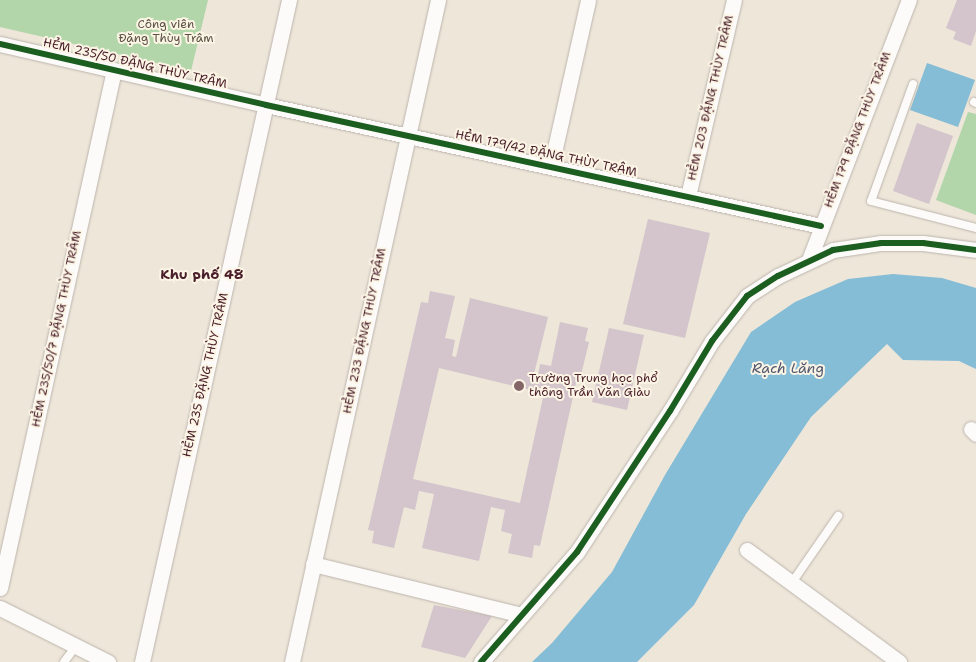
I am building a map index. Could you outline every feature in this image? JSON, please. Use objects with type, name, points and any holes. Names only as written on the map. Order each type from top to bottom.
[{"type":"street","name":"HẺM 235 ĐẶNG THÙY TRÂM","points":[[142,662],[289,0]]},
{"type":"street","name":"HẺM 233 ĐẶNG THÙY TRÂM","points":[[292,662],[438,0]]},
{"type":"street","points":[[550,166],[588,0]]},
{"type":"street","name":"HẺM 203 ĐẶNG THÙY TRÂM","points":[[688,196],[734,0]]},
{"type":"street","name":"HẺM 179 ĐẶNG THÙY TRÂM","points":[[809,260],[909,0]]},
{"type":"street","name":"HẺM 235/50 ĐẶNG THÙY TRÂM","points":[[0,44],[266,105]]},
{"type":"street","name":"HẺM 235/50/7 ĐẶNG THÙY TRÂM","points":[[0,588],[114,70]]},
{"type":"street","name":"HẺM 179/42 ĐẶNG THÙY TRÂM","points":[[266,105],[821,226]]},
{"type":"street","points":[[481,662],[577,552],[728,318],[747,296],[809,260],[833,250],[881,243],[923,242],[976,250]]},
{"type":"street","points":[[747,550],[899,662]]},
{"type":"street","points":[[313,564],[522,615]]},
{"type":"street","points":[[0,608],[108,662]]},
{"type":"lane","points":[[913,84],[871,201],[976,228]]},
{"type":"lane","points":[[791,584],[838,516]]},
{"type":"lane","points":[[64,662],[77,645]]},
{"type":"green space","name":"Công viên Đặng Thùy Trâm","points":[[0,0],[208,0],[191,71],[0,27]]},
{"type":"green space","points":[[968,112],[976,114],[976,215],[936,200]]},
{"type":"water","points":[[927,63],[975,80],[958,127],[910,110]]},
{"type":"water","name":"Rạch Lăng","points":[[893,274],[942,278],[976,288],[976,369],[959,361],[903,360],[887,344],[811,417],[746,514],[694,605],[637,662],[532,662],[552,643],[612,572],[665,475],[751,332],[795,302],[848,279]]},
{"type":"building","points":[[957,0],[976,0],[976,31],[971,46],[953,39],[956,32],[946,28]]},
{"type":"building","points":[[917,123],[953,136],[929,204],[893,191]]},
{"type":"building","points":[[648,219],[710,233],[685,338],[623,324]]},
{"type":"building","points":[[430,291],[455,296],[445,338],[455,340],[452,356],[456,357],[470,298],[548,317],[534,374],[538,375],[540,364],[551,366],[560,322],[588,328],[585,341],[589,342],[581,375],[578,374],[540,546],[534,545],[532,558],[508,553],[512,534],[501,531],[505,510],[491,507],[479,561],[422,548],[434,494],[419,491],[415,510],[404,507],[394,548],[372,543],[374,531],[368,530],[421,302],[428,303]],"holes":[[[439,368],[544,393],[520,503],[413,479]]]},
{"type":"building","points":[[609,328],[644,335],[627,410],[592,402]]},
{"type":"building","points":[[434,605],[492,616],[465,658],[421,647]]},
{"type":"cycle path","points":[[0,44],[266,105],[821,226]]},
{"type":"cycle path","points":[[481,662],[577,552],[670,411],[712,341],[747,296],[778,276],[833,250],[881,243],[923,243],[976,250]]},
{"type":"place","name":"Trường Trung học phổ thông Trần Văn Giàu","points":[[519,386]]},
{"type":"district","name":"Khu phố 48","points":[[202,274]]}]
